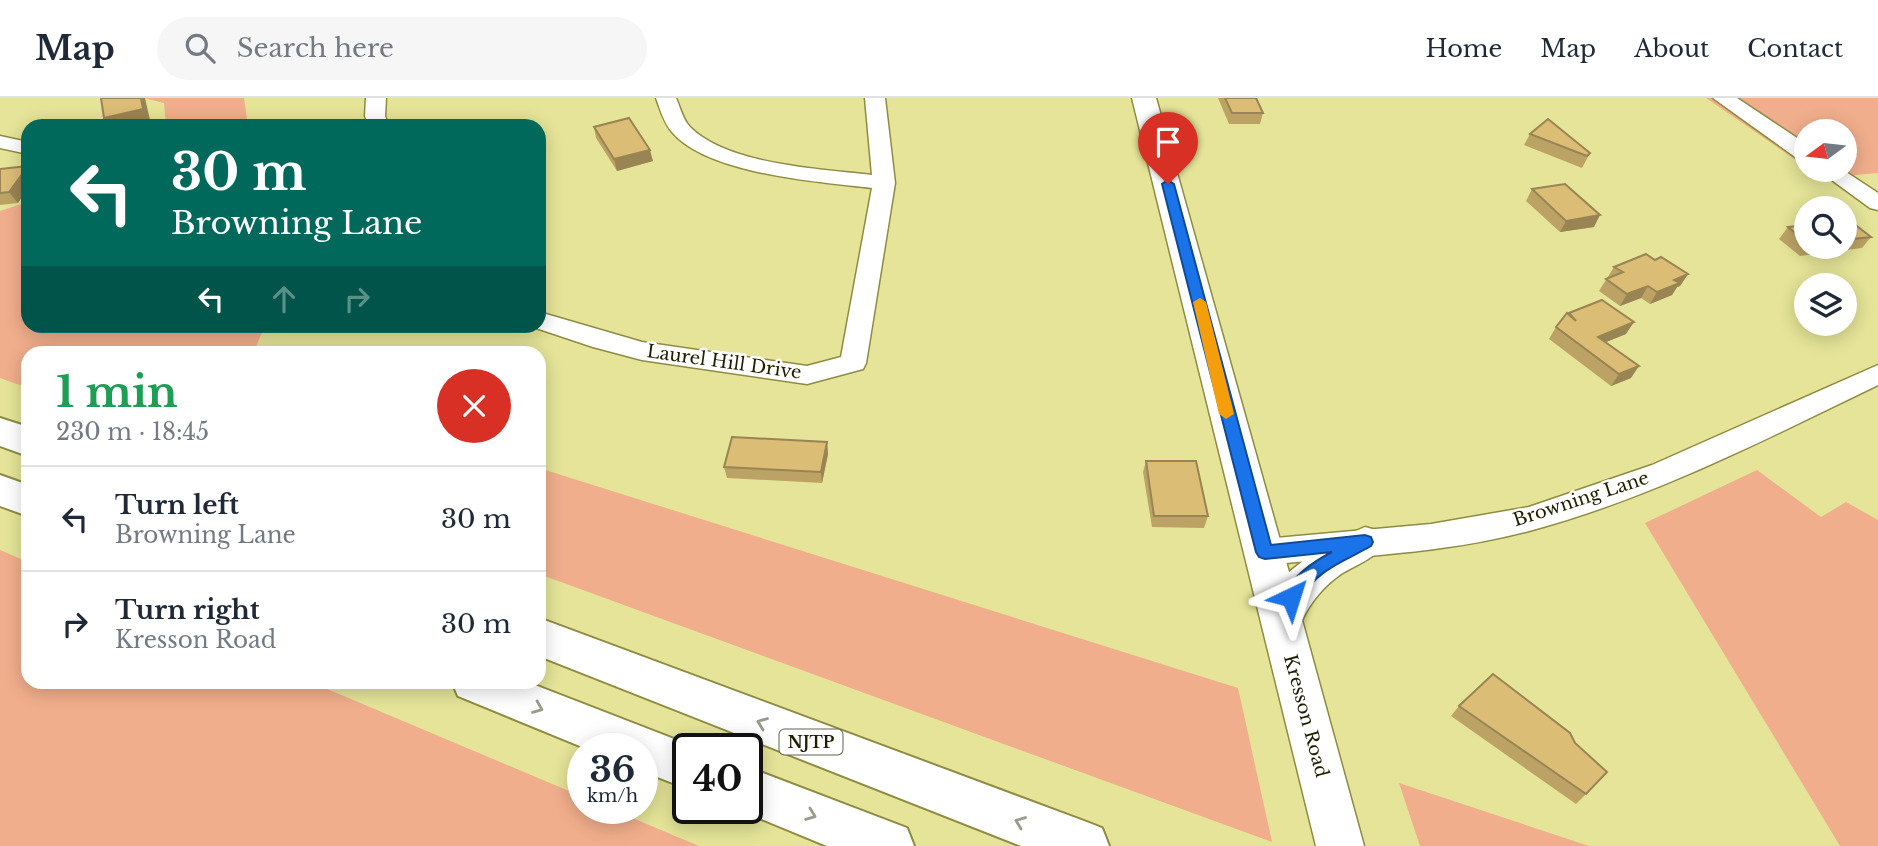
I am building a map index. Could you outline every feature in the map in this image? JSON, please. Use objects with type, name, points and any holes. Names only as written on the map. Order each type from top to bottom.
[{"type":"highway","points":[[0,431],[21,439]]},
{"type":"highway","points":[[0,490],[21,498]]},
{"type":"highway","name":"NJTP","points":[[546,640],[1084,846]]},
{"type":"highway","points":[[492,689],[602,733]]},
{"type":"highway","points":[[763,796],[889,846]]},
{"type":"street","points":[[376,98],[376,119]]},
{"type":"street","points":[[666,98],[680,128],[691,139],[731,157],[775,168],[884,183]]},
{"type":"street","name":"Laurel Hill Drive","points":[[546,322],[642,351],[807,375],[853,363],[884,183],[875,98]]},
{"type":"street","name":"Kresson Road","points":[[1144,98],[1340,846]]},
{"type":"street","points":[[1723,98],[1794,146]]},
{"type":"street","points":[[0,142],[21,146]]},
{"type":"street","points":[[1847,182],[1878,203]]},
{"type":"street","name":"Browning Lane","points":[[1265,552],[1472,531],[1529,519],[1605,495],[1696,459],[1878,374]]},
{"type":"street","points":[[1281,620],[1291,597],[1308,576],[1365,542]]},
{"type":"shaded area","points":[[144,98],[244,98],[247,119],[165,119],[164,103]]},
{"type":"shaded area","points":[[1706,98],[1878,98],[1878,173],[1857,175],[1857,119],[1794,119],[1794,159]]},
{"type":"shaded area","points":[[21,204],[21,333],[262,333],[256,346],[21,346],[21,386],[0,378],[0,211]]},
{"type":"shaded area","points":[[546,470],[1238,688],[1272,842],[546,577]]},
{"type":"shaded area","points":[[1757,470],[1821,517],[1846,502],[1878,520],[1878,846],[1840,846],[1645,523]]},
{"type":"shaded area","points":[[0,550],[21,559],[21,689],[327,689],[567,790],[567,824],[647,824],[699,846],[0,846]]},
{"type":"shaded area","points":[[1399,783],[1589,846],[1420,846]]},
{"type":"building","points":[[101,98],[141,98],[143,109],[104,118]]},
{"type":"building","points":[[1225,98],[1256,98],[1263,113],[1232,113]]},
{"type":"building","points":[[629,118],[650,150],[614,159],[594,127]]},
{"type":"building","points":[[1548,119],[1590,153],[1587,156],[1530,134]]},
{"type":"building","points":[[21,167],[21,176],[9,192],[0,193],[0,169]]},
{"type":"building","points":[[1565,184],[1600,215],[1566,221],[1532,189]]},
{"type":"building","points":[[1857,226],[1871,237],[1857,239]]},
{"type":"building","points":[[1646,254],[1655,260],[1661,257],[1688,274],[1674,280],[1680,283],[1657,292],[1648,286],[1627,294],[1606,279],[1623,272],[1614,267]]},
{"type":"building","points":[[1602,300],[1634,322],[1598,337],[1639,366],[1619,374],[1556,327],[1567,313],[1576,321],[1569,313]]},
{"type":"building","points":[[732,437],[827,442],[821,472],[724,467]]},
{"type":"building","points":[[1146,461],[1196,461],[1208,516],[1154,516]]},
{"type":"building","points":[[1493,674],[1570,733],[1575,743],[1607,772],[1586,794],[1459,706]]},
{"type":"slow traffic","points":[[1200,302],[1226,414]]},
{"type":"route","points":[[1168,184],[1236,451],[1265,552],[1365,542],[1320,566],[1291,597]]}]
